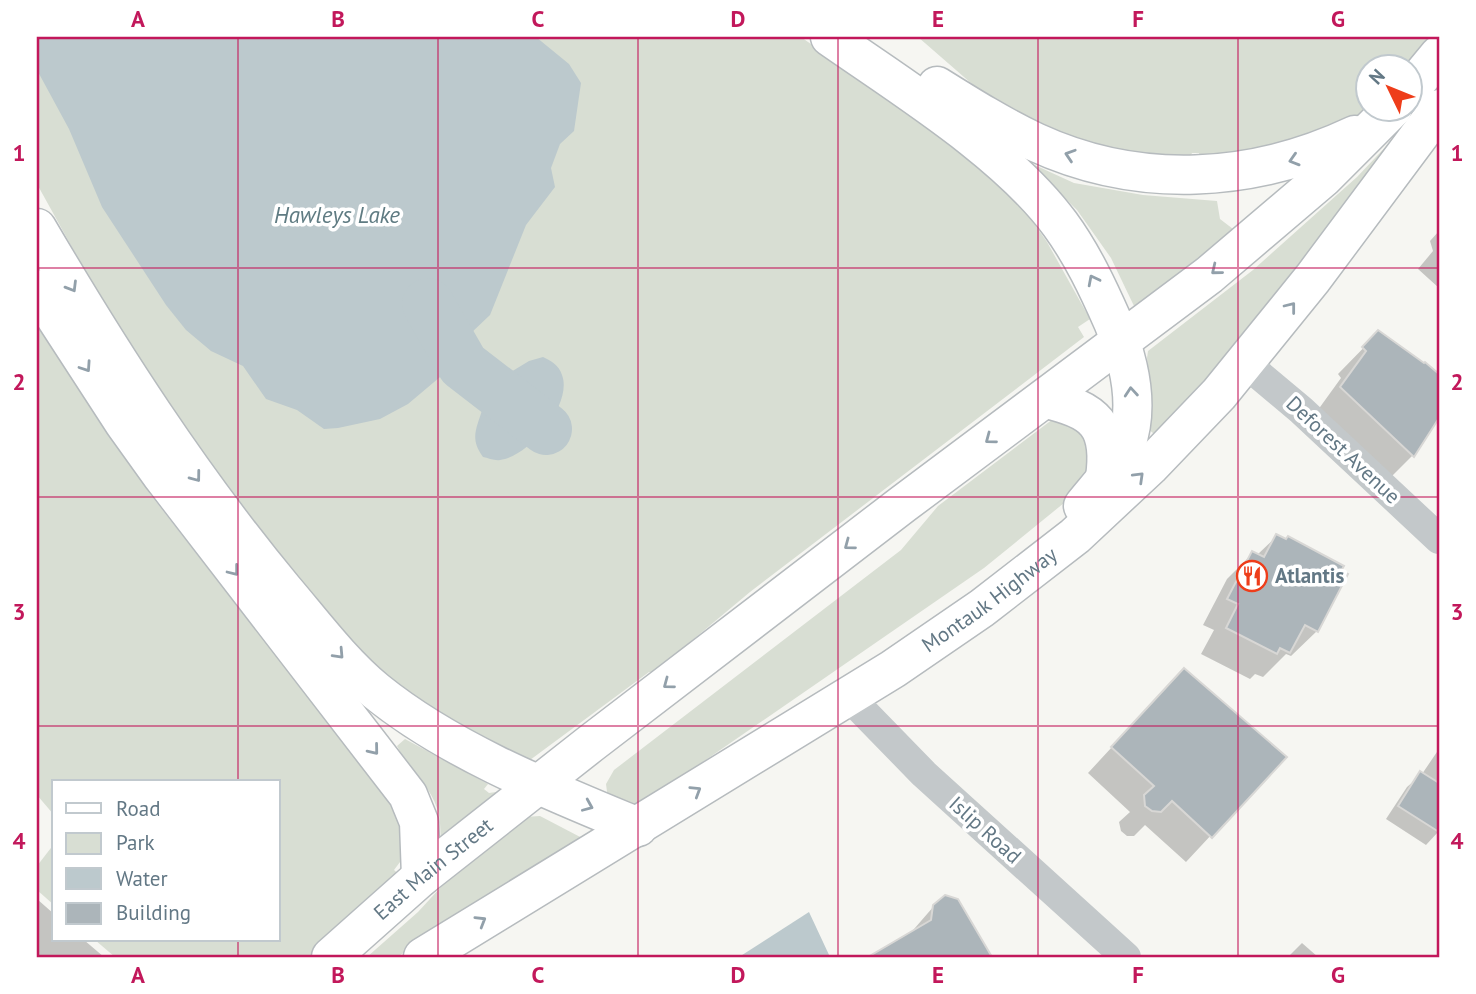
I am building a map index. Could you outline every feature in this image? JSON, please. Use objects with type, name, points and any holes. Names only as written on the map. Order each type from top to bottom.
[{"type":"main road","points":[[830,37],[967,136],[1040,200],[1060,223],[1091,275],[1121,342],[1129,372],[1132,413],[1125,449],[1032,570]]},
{"type":"main road","points":[[863,37],[966,103],[1034,141],[1087,161],[1141,173],[1189,176],[1243,171],[1280,164],[1311,154],[1374,122]]},
{"type":"main road","points":[[1424,72],[1439,55]]},
{"type":"main road","name":"Montauk Highway","points":[[423,957],[849,697],[936,640],[1074,537],[1150,466],[1245,362],[1313,278],[1439,109]]},
{"type":"main road","points":[[538,786],[824,563],[1046,399],[1269,226],[1380,122]]},
{"type":"main road","points":[[37,228],[99,331],[185,462],[271,575],[338,653],[374,690],[413,717],[538,786],[638,827]]},
{"type":"main road","points":[[37,289],[124,423],[162,476],[408,795],[419,822],[421,877]]},
{"type":"main road","points":[[1046,399],[1081,409],[1098,423],[1107,446],[1105,478]]},
{"type":"main road","name":"East Main Street","points":[[331,957],[421,877],[538,786]]},
{"type":"street","name":"Deforest Avenue","points":[[1245,362],[1301,410],[1439,539]]},
{"type":"street","name":"Islip Road","points":[[849,697],[942,790],[1126,957]]},
{"type":"green space","points":[[37,37],[801,37],[1012,192],[1047,242],[1090,319],[1078,327],[1084,337],[750,592],[653,673],[649,672],[530,760],[524,756],[516,760],[388,683],[328,619],[235,503],[110,316],[37,184]]},
{"type":"green space","points":[[918,37],[1435,37],[1422,52],[1354,52],[1354,118],[1330,132],[1200,164],[1199,153],[1192,153],[1187,164],[1148,161],[1051,133],[987,97]]},
{"type":"green space","points":[[1409,122],[1416,122],[1161,439],[1149,430],[1151,400],[1148,351],[1253,270],[1357,177]]},
{"type":"green space","points":[[1028,162],[1074,183],[1143,195],[1217,201],[1220,219],[1233,229],[1224,241],[1134,306],[1111,258],[1077,210]]},
{"type":"green space","points":[[37,325],[150,494],[297,683],[401,804],[409,850],[394,870],[403,878],[311,957],[115,957],[97,942],[280,942],[280,780],[52,780],[52,813],[37,795]]},
{"type":"green space","points":[[1072,416],[1097,460],[1080,490],[984,568],[639,806],[608,799],[606,784],[614,770],[901,550],[938,506],[1053,419]]},
{"type":"green space","points":[[405,739],[488,784],[484,789],[489,793],[503,791],[441,842],[439,816],[433,799],[397,746]]},
{"type":"green space","points":[[540,816],[584,839],[397,957],[367,957],[418,912],[452,875],[525,817]]},
{"type":"green space","points":[[52,847],[52,903],[37,890],[37,866]]},
{"type":"water","name":"Hawleys Lake","points":[[37,37],[536,37],[569,64],[581,83],[574,131],[560,144],[551,168],[555,187],[526,225],[490,315],[470,334],[464,347],[470,355],[455,375],[446,372],[408,404],[380,419],[324,429],[297,410],[266,399],[243,366],[211,351],[186,330],[166,305],[102,207],[69,129],[37,70]]},
{"type":"water","points":[[543,357],[557,366],[562,375],[564,387],[555,414],[523,450],[500,460],[483,457],[475,438],[483,407],[466,384],[481,363],[506,375],[529,361]]},
{"type":"water","points":[[809,912],[830,957],[739,957]]},
{"type":"building","points":[[1378,330],[1439,374],[1439,418],[1414,457],[1340,387],[1366,351],[1362,347]]},
{"type":"building","points":[[1276,534],[1286,539],[1288,536],[1344,566],[1341,571],[1348,574],[1318,632],[1305,625],[1290,653],[1280,648],[1277,654],[1226,628],[1238,604],[1227,599],[1252,551],[1264,557]]},
{"type":"building","points":[[1184,668],[1287,757],[1212,838],[1172,801],[1161,812],[1152,811],[1145,806],[1144,795],[1154,786],[1111,747]]},
{"type":"building","points":[[1420,771],[1439,783],[1439,832],[1398,806]]},
{"type":"building","points":[[945,895],[958,899],[992,957],[868,957],[931,920],[933,905]]},
{"type":"waterway","points":[[428,304],[463,365],[546,429]]},
{"type":"place","name":"Atlantis","points":[[1252,576]]}]
